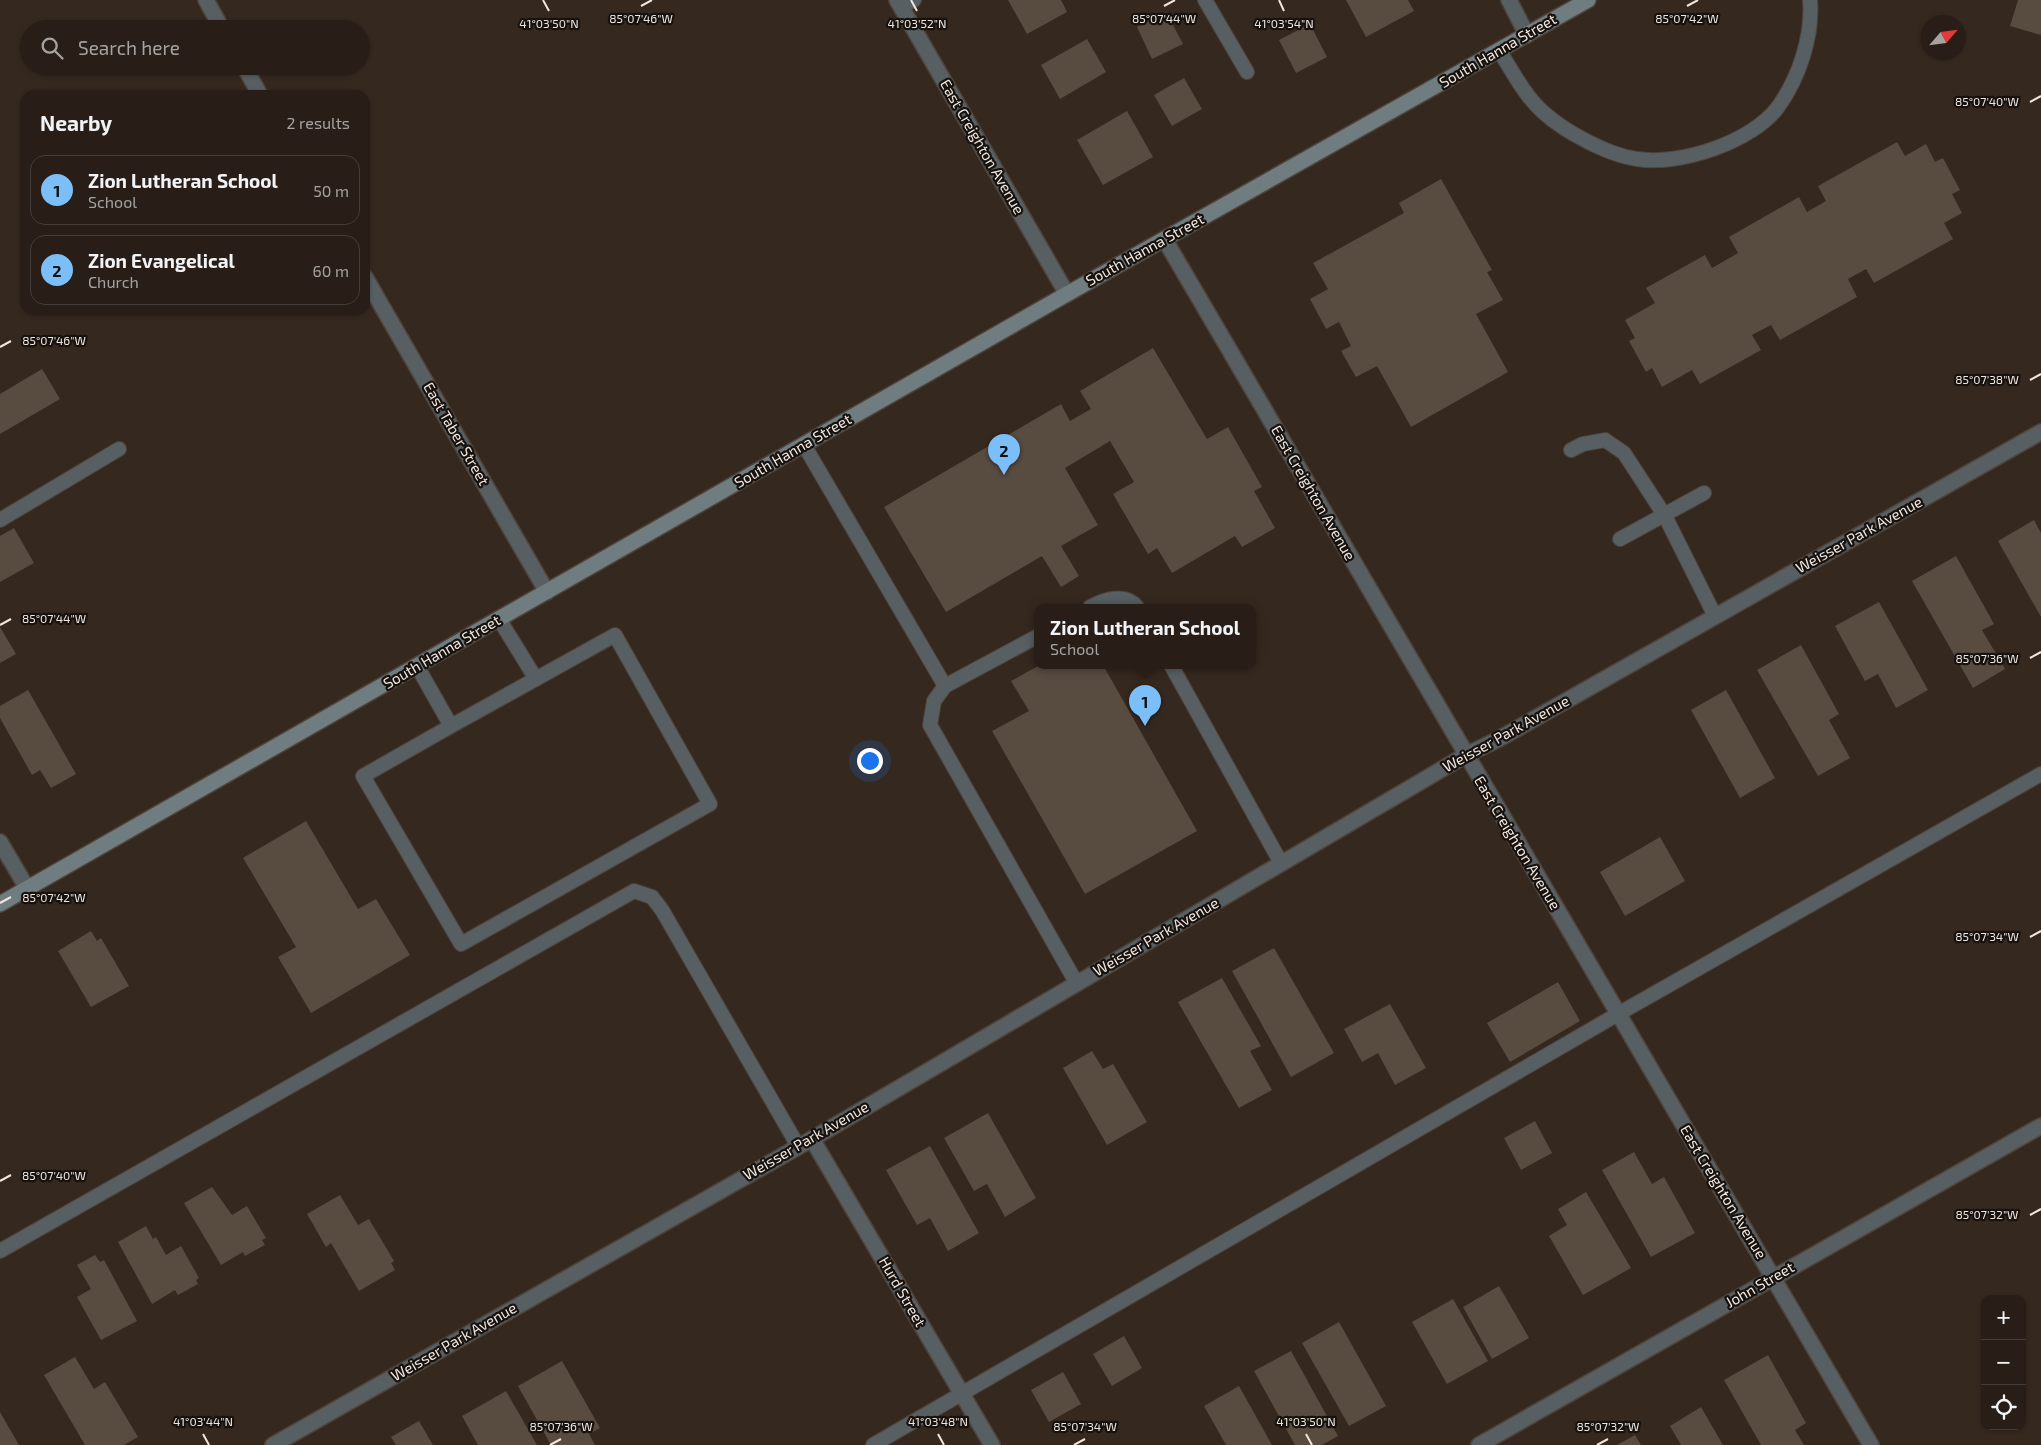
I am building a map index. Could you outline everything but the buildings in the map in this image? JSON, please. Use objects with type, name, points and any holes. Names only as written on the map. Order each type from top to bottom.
[{"type":"street","points":[[206,0],[217,20]]},
{"type":"street","points":[[1509,0],[1527,35]]},
{"type":"street","name":"South Hanna Street","points":[[0,904],[1067,294],[1588,0]]},
{"type":"street","name":"East Creighton Avenue","points":[[904,2],[1067,294]]},
{"type":"street","points":[[249,75],[257,90]]},
{"type":"street","name":"East Creighton Avenue","points":[[1165,240],[1871,1445]]},
{"type":"street","name":"East Taber Street","points":[[370,286],[547,592]]},
{"type":"street","name":"Weisser Park Avenue","points":[[273,1445],[805,1143],[1466,755],[1497,740],[2041,432]]},
{"type":"street","points":[[0,842],[27,888]]},
{"type":"street","name":"John Street","points":[[1479,1445],[2041,1126]]},
{"type":"street","name":"Hurd Street","points":[[805,1143],[992,1445]]},
{"type":"lane","points":[[1205,0],[1246,72]]},
{"type":"lane","points":[[1499,50],[1521,85],[1542,112],[1578,136],[1637,159],[1674,158],[1697,154],[1729,142],[1758,127],[1778,108],[1797,74],[1806,49],[1810,0]]},
{"type":"lane","points":[[1571,450],[1583,444],[1605,440],[1624,453],[1665,516],[1715,616]]},
{"type":"lane","points":[[804,445],[944,686]]},
{"type":"lane","points":[[0,520],[119,449]]},
{"type":"lane","points":[[1620,539],[1704,493]]},
{"type":"lane","points":[[1096,604],[1117,598],[1134,604]]},
{"type":"lane","points":[[499,619],[536,679]]},
{"type":"lane","points":[[616,634],[710,804],[461,944],[363,776],[450,726],[616,634]]},
{"type":"lane","points":[[1034,638],[944,686],[934,701],[930,725],[1077,984]]},
{"type":"lane","points":[[417,666],[450,726]]},
{"type":"lane","points":[[1173,669],[1281,864]]},
{"type":"lane","points":[[873,1445],[1618,1014],[2041,774]]},
{"type":"lane","points":[[0,1252],[634,891],[652,898],[662,910],[805,1143]]},
{"type":"place","name":"Zion Evangelical","points":[[1004,475]]},
{"type":"place","name":"Zion Lutheran School","points":[[1145,726]]}]
